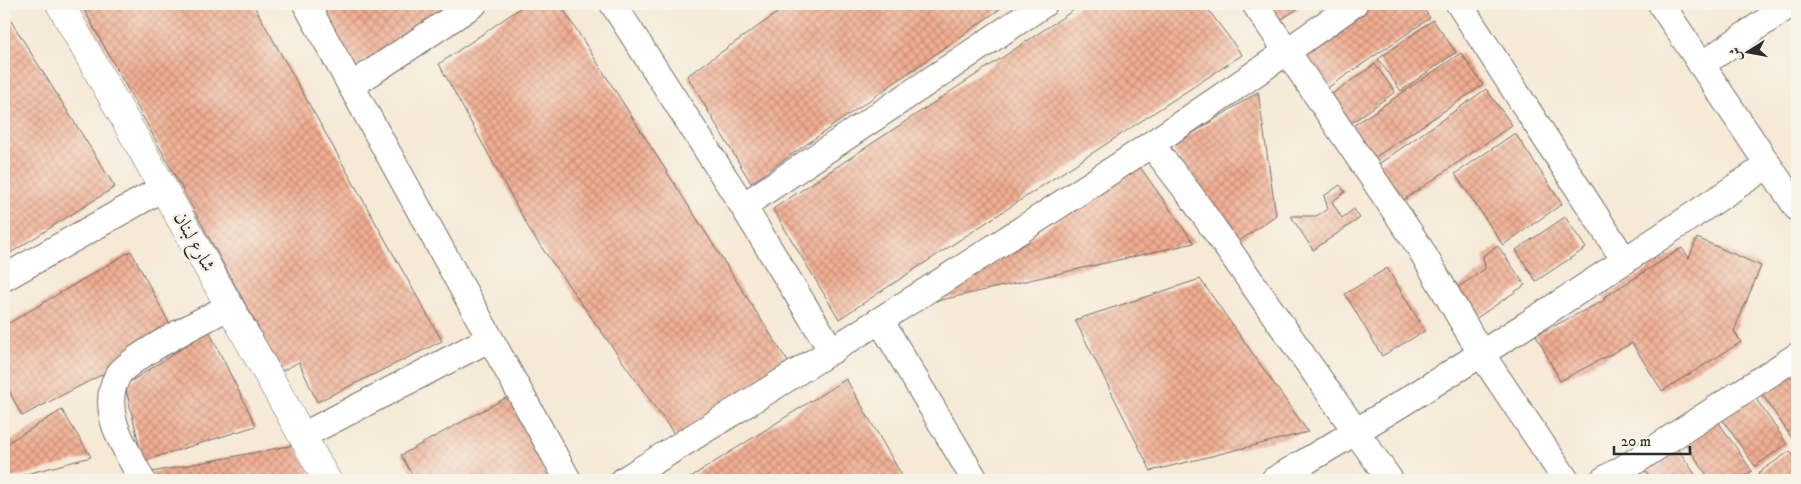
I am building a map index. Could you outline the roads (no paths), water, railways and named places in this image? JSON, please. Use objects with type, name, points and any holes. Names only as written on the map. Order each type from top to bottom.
[{"type":"street","name":"شارع لبنان","points":[[60,4],[327,480]]},
{"type":"street","points":[[306,4],[568,480]]},
{"type":"street","points":[[351,86],[474,4]]},
{"type":"street","points":[[613,4],[743,206],[832,351]]},
{"type":"street","points":[[743,206],[1044,4]]},
{"type":"street","points":[[1255,4],[1418,245],[1482,354],[1566,480]]},
{"type":"street","points":[[624,480],[832,351],[1152,144],[1354,4]]},
{"type":"street","points":[[1459,4],[1625,261]]},
{"type":"street","points":[[1661,4],[1797,208]]},
{"type":"street","points":[[1701,65],[1791,4]]},
{"type":"street","points":[[1152,144],[1191,196],[1390,480]]},
{"type":"street","points":[[1274,480],[1357,432],[1482,354],[1768,165]]},
{"type":"street","points":[[4,278],[164,188]]},
{"type":"street","points":[[142,480],[114,423],[112,390],[118,375],[132,360],[230,306]]},
{"type":"street","points":[[880,320],[974,480]]},
{"type":"street","points":[[302,436],[489,339]]},
{"type":"street","points":[[1602,480],[1634,462],[1797,356]]}]
